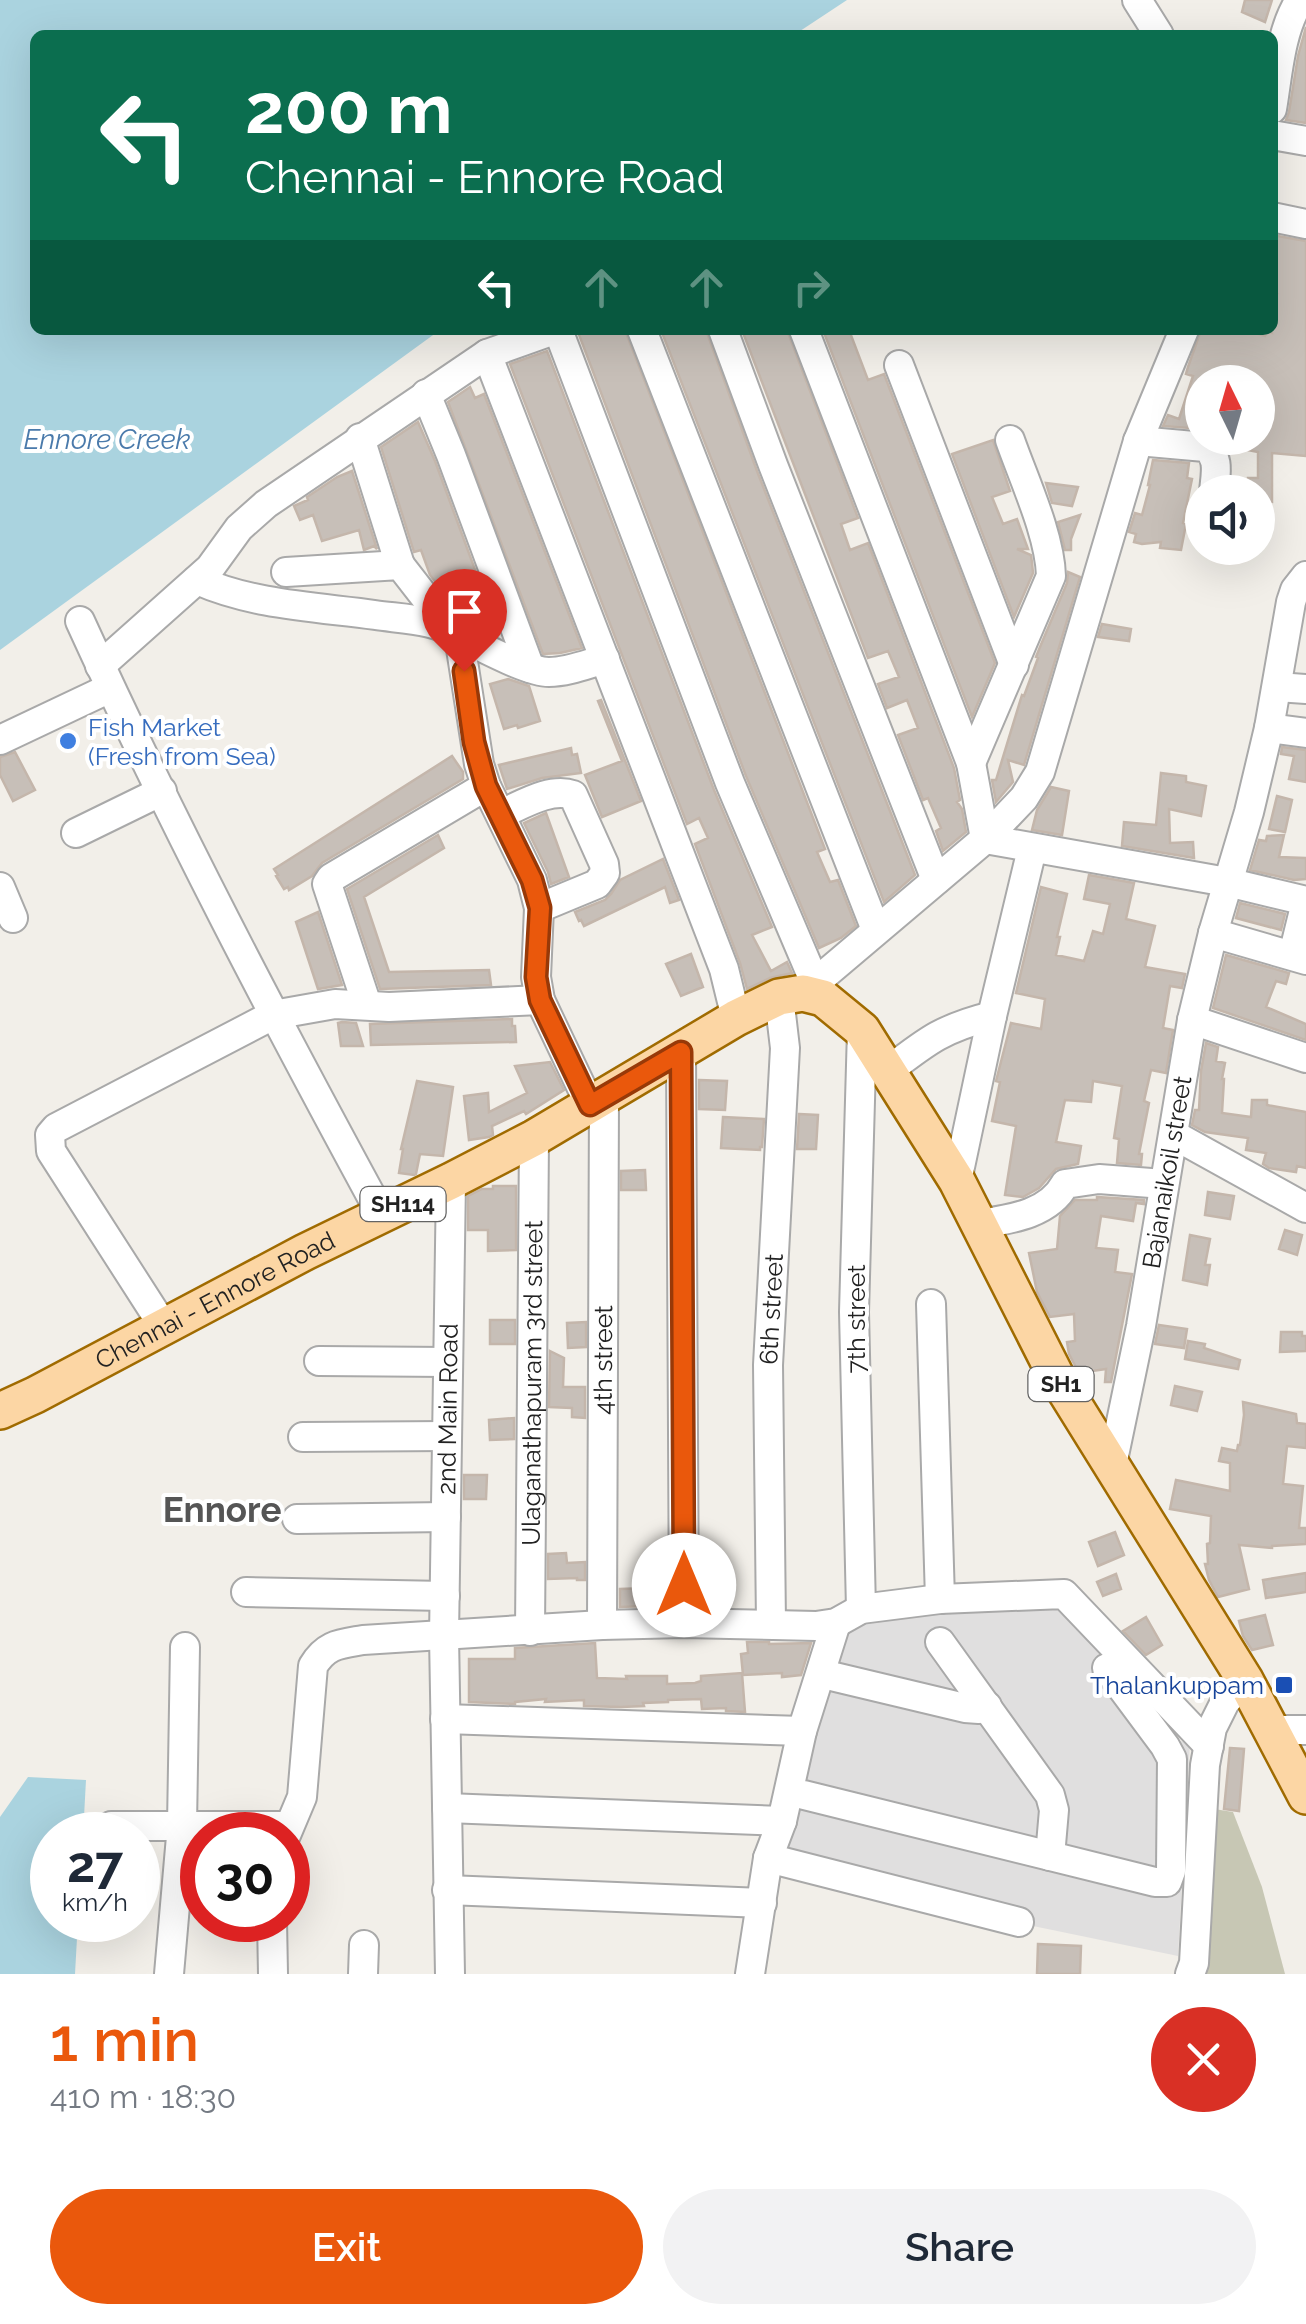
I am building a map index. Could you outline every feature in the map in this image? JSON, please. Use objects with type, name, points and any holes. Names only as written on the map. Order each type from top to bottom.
[{"type":"main road","name":"Chennai - Ennore Road","points":[[0,1412],[534,1138],[736,1018],[799,991]]},
{"type":"main road","name":"SH1","points":[[799,991],[823,998],[862,1030],[888,1071],[957,1181],[1056,1376],[1245,1680],[1290,1730],[1306,1796]]},
{"type":"street","points":[[1137,0],[1157,30]]},
{"type":"street","points":[[1278,73],[1290,19],[1300,0]]},
{"type":"street","points":[[1278,137],[1306,141]]},
{"type":"street","points":[[1278,217],[1306,224]]},
{"type":"street","points":[[0,740],[105,677],[210,568],[239,528],[266,504],[487,354],[542,335]]},
{"type":"street","name":"6th street","points":[[558,335],[730,783],[799,991],[786,1048],[768,1364],[771,1624]]},
{"type":"street","points":[[644,335],[876,930]]},
{"type":"street","points":[[725,335],[936,880]]},
{"type":"street","points":[[806,335],[971,763],[986,839]]},
{"type":"street","points":[[799,991],[986,839],[1024,798],[1040,772],[1138,441],[1182,335]]},
{"type":"street","points":[[487,354],[724,969],[736,1018]]},
{"type":"street","points":[[899,365],[1014,666]]},
{"type":"street","points":[[426,394],[530,668]]},
{"type":"street","points":[[360,438],[400,564],[454,632],[486,786],[532,880],[540,908],[536,977],[540,1000],[597,1101]]},
{"type":"street","points":[[971,763],[1050,576],[1050,558],[1010,440]]},
{"type":"street","points":[[1138,441],[1205,447],[1214,454],[1215,475]]},
{"type":"street","points":[[286,572],[400,564]]},
{"type":"street","name":"Bajanaikoil street","points":[[1112,1465],[1141,1326],[1192,1020],[1249,812],[1277,686],[1294,645],[1298,602],[1294,590],[1306,576]]},
{"type":"street","points":[[197,580],[258,600],[414,621],[454,632],[546,672],[605,659]]},
{"type":"street","points":[[80,621],[273,1015],[381,1214]]},
{"type":"street","points":[[1277,686],[1306,688]]},
{"type":"street","points":[[1269,728],[1306,733]]},
{"type":"street","points":[[367,1005],[327,884],[330,878],[486,786]]},
{"type":"street","points":[[76,832],[162,791]]},
{"type":"street","points":[[500,814],[553,792],[573,795],[604,864],[603,878],[596,884],[540,908]]},
{"type":"street","points":[[986,839],[1227,882],[1306,902],[1300,958],[1213,933]]},
{"type":"street","points":[[957,1181],[1032,849]]},
{"type":"street","points":[[0,887],[13,918]]},
{"type":"street","points":[[164,1327],[51,1151],[50,1135],[56,1128],[273,1015],[324,1006],[540,1000]]},
{"type":"street","points":[[888,1071],[928,1040],[951,1028],[992,1016]]},
{"type":"street","points":[[1192,1020],[1306,1058]]},
{"type":"street","name":"7th street","points":[[861,1609],[854,1312],[862,1030]]},
{"type":"street","points":[[681,1052],[684,1623]]},
{"type":"street","name":"4th street","points":[[597,1101],[602,1625]]},
{"type":"street","points":[[1174,1135],[1306,1208]]},
{"type":"street","name":"Ulaganathapuram 3rd street","points":[[530,1631],[534,1138]]},
{"type":"street","points":[[980,1224],[1008,1220],[1044,1207],[1064,1184],[1115,1179],[1164,1184]]},
{"type":"street","name":"2nd Main Road","points":[[450,1974],[444,1636],[452,1181]]},
{"type":"street","points":[[931,1304],[940,1600]]},
{"type":"street","points":[[319,1361],[448,1362]]},
{"type":"street","points":[[302,1437],[447,1436]]},
{"type":"street","points":[[297,1519],[446,1516]]},
{"type":"street","points":[[246,1592],[445,1596]]},
{"type":"street","points":[[295,1812],[302,1797],[313,1666],[321,1653],[339,1644],[364,1640],[602,1625],[816,1626],[836,1623],[861,1609],[940,1600],[1064,1594],[1209,1746]]},
{"type":"street","points":[[750,1974],[768,1858],[782,1821],[802,1731],[836,1623]]},
{"type":"street","points":[[940,1642],[1054,1802],[1050,1856]]},
{"type":"street","points":[[182,1812],[184,1646]]},
{"type":"street","points":[[804,1796],[1168,1882],[1173,1767],[1170,1754],[1107,1668]]},
{"type":"street","points":[[835,1676],[965,1708],[988,1706]]},
{"type":"street","points":[[1190,1974],[1194,1964],[1205,1766],[1212,1728],[1225,1702],[1245,1680]]},
{"type":"street","points":[[446,1720],[802,1731]]},
{"type":"street","points":[[1160,1739],[1180,1730],[1186,1721]]},
{"type":"street","points":[[447,1808],[782,1821]]},
{"type":"street","points":[[169,1974],[180,1849]]},
{"type":"street","points":[[768,1858],[1019,1922]]},
{"type":"street","points":[[446,1890],[762,1903]]},
{"type":"street","points":[[272,1942],[273,1974]]},
{"type":"street","points":[[363,1974],[364,1946]]},
{"type":"shaded area","points":[[1062,1601],[1169,1721],[1178,1741],[1190,1742],[1178,1956],[1033,1926],[1024,1917],[781,1855],[806,1748],[848,1624]]},
{"type":"shaded area","points":[[1214,1809],[1233,1812],[1262,1887],[1285,1974],[1201,1974]]},
{"type":"water","name":"Ennore Creek","points":[[0,0],[847,0],[802,30],[30,30],[30,335],[433,335],[0,650]]},
{"type":"water","points":[[28,1777],[86,1780],[84,1812],[30,1812],[30,1942],[77,1942],[75,1974],[0,1974],[0,1817]]},
{"type":"building","points":[[1245,0],[1272,0],[1265,22],[1242,12]]},
{"type":"building","points":[[1306,27],[1306,123],[1286,120]]},
{"type":"building","points":[[1278,236],[1306,241],[1306,456],[1275,453],[1275,365],[1189,365],[1199,335],[1278,335]]},
{"type":"building","points":[[579,335],[627,335],[825,849],[817,852],[830,882],[838,880],[856,926],[841,938],[819,948],[746,776]]},
{"type":"building","points":[[663,335],[708,335],[915,875],[884,902]]},
{"type":"building","points":[[744,335],[789,335],[858,518],[841,524],[850,550],[868,543],[954,768],[960,800],[957,802],[966,832],[943,851],[936,831],[941,828],[928,798],[923,800],[898,735],[918,728],[907,700],[887,708],[878,684],[899,677],[888,651],[868,658]]},
{"type":"building","points":[[825,335],[851,335],[868,380],[884,374],[995,663],[972,717]]},
{"type":"building","points":[[547,351],[714,790],[772,927],[752,935],[771,971],[787,962],[792,973],[747,989],[695,844],[708,838],[699,818],[687,824],[510,364]]},
{"type":"building","points":[[470,387],[475,398],[484,394],[582,648],[543,654],[448,402]]},
{"type":"building","points":[[1185,401],[1185,428],[1163,426],[1168,415],[1179,419]]},
{"type":"building","points":[[418,422],[495,624],[483,628],[469,621],[459,598],[451,602],[430,575],[421,550],[414,552],[381,447]]},
{"type":"building","points":[[993,440],[1010,491],[992,497],[1003,524],[1017,519],[1028,549],[1017,549],[1031,555],[1032,563],[1033,573],[1014,617],[952,454]]},
{"type":"building","points":[[1258,455],[1272,455],[1272,475],[1258,475]]},
{"type":"building","points":[[1153,460],[1189,463],[1181,550],[1160,548],[1161,542],[1134,542],[1136,534],[1129,532],[1135,513],[1142,515]]},
{"type":"building","points":[[352,471],[377,549],[374,546],[364,550],[359,530],[322,541],[313,515],[300,520],[294,506]]},
{"type":"building","points":[[1046,483],[1078,487],[1072,506],[1052,503]]},
{"type":"building","points":[[1080,515],[1071,550],[1065,550],[1058,522]]},
{"type":"building","points":[[1068,572],[1080,577],[1024,765],[1008,760],[1013,782],[996,802],[992,780],[996,780],[1022,695]]},
{"type":"building","points":[[1102,624],[1131,629],[1129,641],[1098,637]]},
{"type":"building","points":[[508,679],[529,686],[540,721],[504,729],[490,684]]},
{"type":"building","points":[[601,700],[641,801],[602,817],[585,775],[622,761],[598,701]]},
{"type":"building","points":[[1282,747],[1306,750],[1306,782],[1289,779],[1294,756],[1281,754]]},
{"type":"building","points":[[571,748],[572,755],[577,754],[581,773],[542,778],[507,789],[499,765]]},
{"type":"building","points":[[15,752],[35,790],[13,801],[0,775],[0,757]]},
{"type":"building","points":[[452,756],[463,772],[463,779],[322,863],[312,876],[289,890],[284,889],[274,869]]},
{"type":"building","points":[[1161,773],[1186,776],[1186,782],[1206,786],[1201,816],[1169,809],[1170,843],[1193,842],[1194,858],[1122,846],[1124,822],[1156,825]]},
{"type":"building","points":[[1051,787],[1069,791],[1062,835],[1032,830],[1037,810]]},
{"type":"building","points":[[1277,796],[1292,800],[1285,832],[1269,829]]},
{"type":"building","points":[[546,813],[569,877],[551,884],[524,823]]},
{"type":"building","points":[[438,835],[444,848],[364,897],[389,972],[489,970],[491,985],[380,989],[347,889]]},
{"type":"building","points":[[1284,835],[1279,857],[1306,858],[1306,879],[1250,870],[1259,840]]},
{"type":"building","points":[[663,859],[679,900],[670,903],[665,887],[584,926],[579,921],[575,912],[605,900],[620,880]]},
{"type":"building","points":[[1089,875],[1134,883],[1126,919],[1155,926],[1145,967],[1185,974],[1182,988],[1170,986],[1163,1028],[1173,1030],[1166,1073],[1151,1070],[1144,1101],[1149,1103],[1139,1154],[1141,1165],[1117,1163],[1119,1139],[1114,1138],[1122,1086],[1093,1081],[1091,1102],[1065,1100],[1056,1142],[1081,1146],[1078,1164],[1056,1169],[1039,1188],[1023,1197],[1005,1195],[1016,1126],[992,1121],[1000,1082],[996,1081],[1011,1023],[1041,1029],[1045,999],[1016,993],[1041,887],[1067,894],[1056,955],[1084,961],[1093,931],[1103,934],[1110,904],[1084,899]]},
{"type":"building","points":[[1240,903],[1285,914],[1281,930],[1236,918]]},
{"type":"building","points":[[318,912],[342,985],[318,989],[296,922]]},
{"type":"building","points":[[691,954],[703,987],[681,996],[666,964]]},
{"type":"building","points":[[1226,955],[1289,973],[1286,984],[1276,981],[1266,1007],[1306,1024],[1306,1040],[1213,1008]]},
{"type":"building","points":[[512,1019],[516,1042],[371,1045],[370,1024]]},
{"type":"building","points":[[338,1023],[356,1023],[363,1046],[341,1046]]},
{"type":"building","points":[[1206,1043],[1218,1047],[1216,1061],[1225,1063],[1222,1113],[1251,1117],[1252,1100],[1267,1100],[1267,1105],[1306,1112],[1306,1168],[1297,1166],[1296,1172],[1269,1168],[1263,1164],[1266,1153],[1246,1150],[1248,1138],[1205,1132],[1192,1125],[1195,1110],[1199,1110]]},
{"type":"building","points":[[550,1062],[564,1090],[526,1114],[524,1111],[492,1126],[493,1135],[469,1140],[464,1096],[488,1093],[489,1112],[527,1093],[515,1066]]},
{"type":"building","points":[[699,1080],[727,1081],[725,1110],[699,1109]]},
{"type":"building","points":[[417,1081],[453,1087],[443,1156],[420,1154],[414,1175],[399,1173]]},
{"type":"building","points":[[799,1114],[818,1115],[816,1149],[797,1149]]},
{"type":"building","points":[[723,1117],[764,1119],[760,1150],[721,1148]]},
{"type":"building","points":[[645,1170],[646,1190],[621,1190],[621,1171]]},
{"type":"building","points":[[493,1186],[516,1186],[516,1250],[488,1251],[488,1230],[468,1230],[468,1196]]},
{"type":"building","points":[[1208,1192],[1234,1196],[1230,1219],[1205,1215]]},
{"type":"building","points":[[1075,1200],[1144,1200],[1144,1204],[1136,1203],[1133,1221],[1101,1216],[1096,1248],[1118,1250],[1115,1272],[1132,1274],[1111,1382],[1105,1382],[1106,1369],[1079,1373],[1067,1342],[1075,1341],[1074,1314],[1050,1317],[1037,1292],[1029,1253],[1057,1249],[1060,1216]]},
{"type":"building","points":[[1285,1230],[1302,1235],[1297,1255],[1279,1249]]},
{"type":"building","points":[[1190,1235],[1210,1239],[1205,1265],[1210,1265],[1207,1285],[1183,1280]]},
{"type":"building","points":[[490,1320],[515,1320],[515,1344],[490,1344]]},
{"type":"building","points":[[586,1322],[586,1347],[568,1348],[567,1323]]},
{"type":"building","points":[[1159,1325],[1187,1329],[1184,1348],[1155,1344]]},
{"type":"building","points":[[1281,1332],[1302,1332],[1306,1336],[1306,1351],[1280,1352]]},
{"type":"building","points":[[1188,1341],[1205,1344],[1204,1348],[1240,1360],[1238,1369],[1185,1359]]},
{"type":"building","points":[[550,1351],[564,1358],[563,1387],[585,1387],[585,1418],[572,1417],[572,1408],[549,1407]]},
{"type":"building","points":[[1175,1386],[1202,1392],[1197,1411],[1171,1405]]},
{"type":"building","points":[[1243,1402],[1296,1414],[1297,1423],[1306,1424],[1306,1448],[1287,1446],[1283,1484],[1303,1486],[1299,1528],[1306,1528],[1306,1544],[1272,1548],[1239,1545],[1249,1589],[1218,1597],[1205,1564],[1211,1516],[1170,1509],[1176,1480],[1230,1491],[1230,1463],[1219,1461],[1222,1448],[1237,1451],[1240,1445]]},
{"type":"building","points":[[514,1418],[514,1439],[490,1440],[489,1420]]},
{"type":"building","points":[[464,1475],[487,1475],[486,1499],[464,1499]]},
{"type":"building","points":[[1115,1532],[1124,1555],[1098,1566],[1089,1542]]},
{"type":"building","points":[[566,1553],[567,1563],[585,1562],[585,1580],[548,1579],[548,1554]]},
{"type":"building","points":[[1306,1573],[1306,1592],[1266,1598],[1263,1580]]},
{"type":"building","points":[[1116,1574],[1121,1589],[1103,1596],[1097,1582]]},
{"type":"building","points":[[648,1588],[648,1606],[620,1607],[620,1589]]},
{"type":"building","points":[[1265,1615],[1273,1645],[1252,1650],[1239,1621]]},
{"type":"building","points":[[1146,1617],[1162,1645],[1146,1655],[1123,1631]]},
{"type":"building","points":[[747,1642],[811,1643],[801,1675],[782,1677],[782,1673],[743,1675],[741,1654],[748,1653]]},
{"type":"building","points":[[595,1643],[597,1678],[667,1676],[667,1684],[695,1683],[701,1681],[701,1676],[742,1673],[745,1712],[702,1709],[701,1699],[621,1707],[584,1706],[584,1700],[469,1702],[469,1659],[515,1659],[515,1648]]},
{"type":"building","points":[[1230,1748],[1244,1749],[1239,1811],[1224,1809]]},
{"type":"building","points":[[1038,1944],[1081,1946],[1080,1974],[1037,1974]]},
{"type":"place","name":"Fish Market (Fresh from Sea)","points":[[68,741]]},
{"type":"place","name":"Thalankuppam","points":[[1284,1685]]},
{"type":"district","name":"Ennore","points":[[222,1509]]},
{"type":"route","points":[[464,671],[474,742],[486,786],[532,880],[540,908],[536,977],[540,1000],[590,1105],[681,1052],[684,1585]]}]
